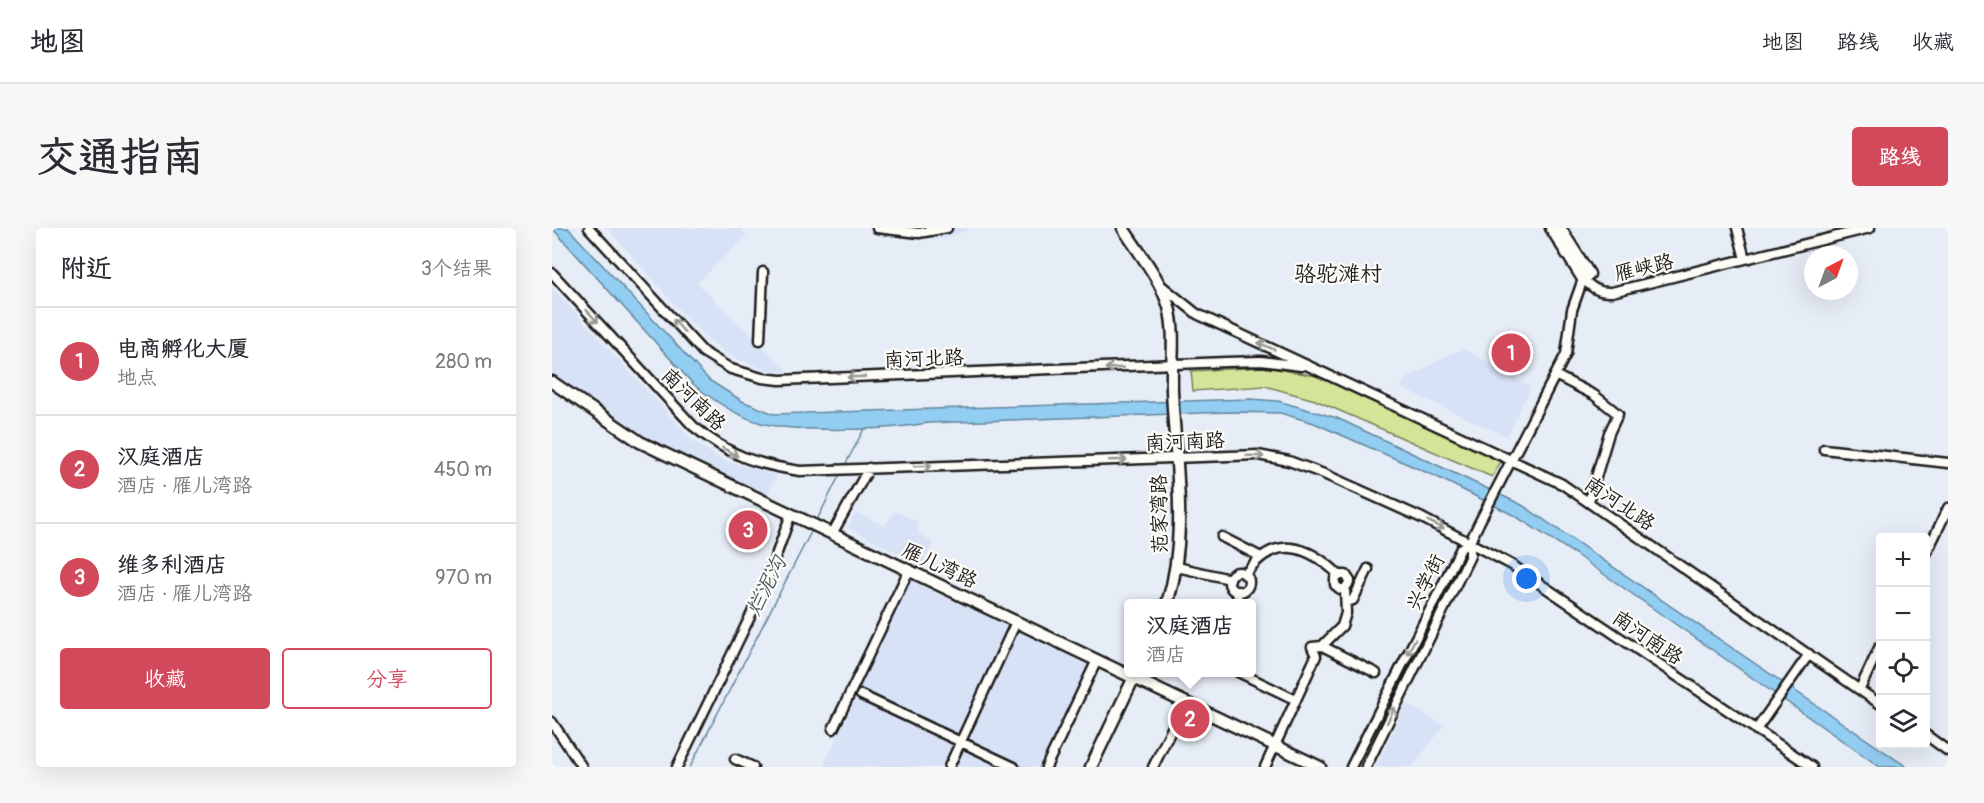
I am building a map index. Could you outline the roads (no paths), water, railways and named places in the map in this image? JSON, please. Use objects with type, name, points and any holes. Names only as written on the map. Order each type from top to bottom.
[{"type":"main road","name":"范家湾路","points":[[1123,228],[1156,279],[1171,318],[1174,436],[1181,519],[1177,567],[1168,599]]},
{"type":"main road","points":[[1551,228],[1584,279],[1589,274],[1560,228]]},
{"type":"main road","name":"雁儿湾路","points":[[552,382],[640,442],[1016,622],[1124,671]]},
{"type":"main road","points":[[1091,767],[1134,677]]},
{"type":"main road","name":"雁儿湾路","points":[[1139,677],[1185,702],[1320,767]]},
{"type":"street","name":"南河北路","points":[[589,228],[703,352],[718,363],[747,375],[780,380],[1261,361],[1319,370]]},
{"type":"street","points":[[877,228],[919,234],[947,228]]},
{"type":"street","points":[[1737,228],[1745,259]]},
{"type":"street","name":"雁峡路","points":[[1584,279],[1592,288],[1603,293],[1612,292],[1870,228]]},
{"type":"street","points":[[760,340],[763,272]]},
{"type":"street","name":"南河南路","points":[[552,273],[693,426],[711,441],[742,459],[765,466],[800,471],[1258,455],[1289,461],[1324,474],[1470,542],[1512,565],[1812,767]]},
{"type":"street","name":"南河北路","points":[[1156,279],[1177,301],[1197,314],[1511,459],[1589,501],[1876,700]]},
{"type":"street","points":[[1470,542],[1566,354],[1572,310],[1584,279]]},
{"type":"street","points":[[1555,375],[1594,395],[1618,414],[1609,434],[1589,501]]},
{"type":"street","points":[[1824,449],[1948,463]]},
{"type":"street","points":[[830,533],[867,468]]},
{"type":"street","points":[[1930,546],[1948,508]]},
{"type":"street","points":[[677,767],[765,586],[791,514]]},
{"type":"street","points":[[1222,537],[1261,556]]},
{"type":"street","name":"兴学街","points":[[1351,767],[1461,548],[1470,542]]},
{"type":"street","name":"兴学街","points":[[1366,767],[1470,556],[1470,542]]},
{"type":"street","points":[[1245,575],[1261,556],[1281,548],[1299,547],[1321,558],[1339,575],[1344,574],[1349,579],[1345,589],[1347,602],[1342,626],[1322,646]]},
{"type":"street","points":[[1177,567],[1230,579]]},
{"type":"street","points":[[1347,602],[1353,600],[1368,568]]},
{"type":"street","points":[[833,729],[909,570]]},
{"type":"street","points":[[1230,579],[1238,572],[1248,579],[1247,587],[1238,591]]},
{"type":"street","points":[[1230,579],[1231,587],[1238,591]]},
{"type":"street","points":[[1237,599],[1238,591]]},
{"type":"street","points":[[949,767],[1016,622]]},
{"type":"street","points":[[1265,767],[1294,699],[1316,656],[1312,647],[1322,646],[1376,673]]},
{"type":"street","points":[[1756,730],[1809,654]]},
{"type":"street","points":[[1860,689],[1876,656]]},
{"type":"street","points":[[1046,767],[1097,660]]},
{"type":"street","points":[[1248,677],[1294,699]]},
{"type":"street","points":[[861,695],[961,742],[1003,765],[1014,767]]},
{"type":"street","points":[[1153,767],[1185,702]]},
{"type":"street","points":[[552,722],[582,767]]},
{"type":"street","points":[[1930,738],[1948,751]]},
{"type":"street","points":[[735,759],[753,767]]},
{"type":"water","points":[[552,228],[568,228],[709,380],[742,401],[774,414],[1250,399],[1278,401],[1337,418],[1522,505],[1876,746],[1876,749],[1881,749],[1907,767],[1880,767],[1575,554],[1515,516],[1439,478],[1314,423],[1280,413],[1229,412],[928,423],[844,429],[797,428],[752,420],[725,407],[693,384]]},
{"type":"waterway","name":"烂泥沟","points":[[844,467],[864,429]]},
{"type":"waterway","name":"烂泥沟","points":[[817,520],[840,474]]},
{"type":"waterway","name":"烂泥沟","points":[[690,767],[812,530]]},
{"type":"place","name":"电商孵化大厦","points":[[1511,353]]},
{"type":"place","name":"维多利酒店","points":[[748,530]]},
{"type":"place","name":"汉庭酒店","points":[[1190,719]]},
{"type":"district","name":"骆驼滩村","points":[[1338,273]]}]
